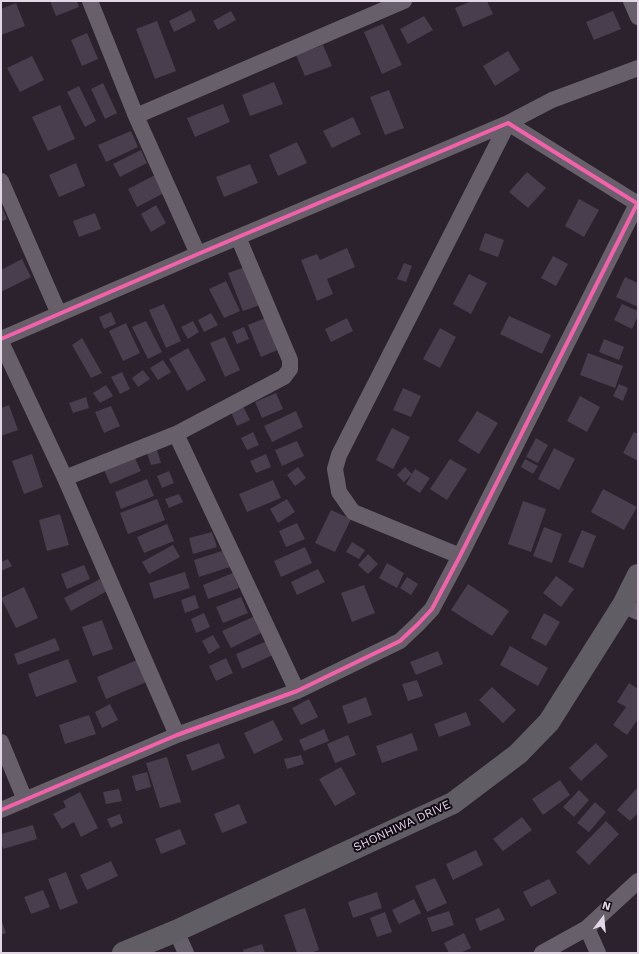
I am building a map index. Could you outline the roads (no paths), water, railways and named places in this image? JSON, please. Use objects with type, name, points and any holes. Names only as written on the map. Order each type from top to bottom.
[{"type":"street","points":[[90,1],[136,116],[198,254]]},
{"type":"street","points":[[136,116],[404,1]]},
{"type":"street","points":[[631,1],[638,16]]},
{"type":"street","points":[[177,735],[65,478],[1,341],[59,314],[198,254],[508,123],[552,100],[638,68]]},
{"type":"street","points":[[1,810],[177,735],[297,691],[400,640],[432,609],[637,204],[508,123]]},
{"type":"street","points":[[460,556],[354,512],[339,492],[335,469],[339,455],[508,123]]},
{"type":"street","points":[[1,181],[59,314]]},
{"type":"street","points":[[65,478],[176,434],[284,377],[290,369],[290,360],[238,237]]},
{"type":"street","points":[[176,434],[297,691]]},
{"type":"street","name":"SHONHIWA DRIVE","points":[[123,953],[453,803],[518,754],[549,722],[631,608],[638,575]]},
{"type":"street","points":[[1,742],[24,800]]},
{"type":"street","points":[[542,953],[587,928],[638,881]]},
{"type":"street","points":[[587,928],[598,953]]},
{"type":"street","points":[[176,930],[186,953]]}]
